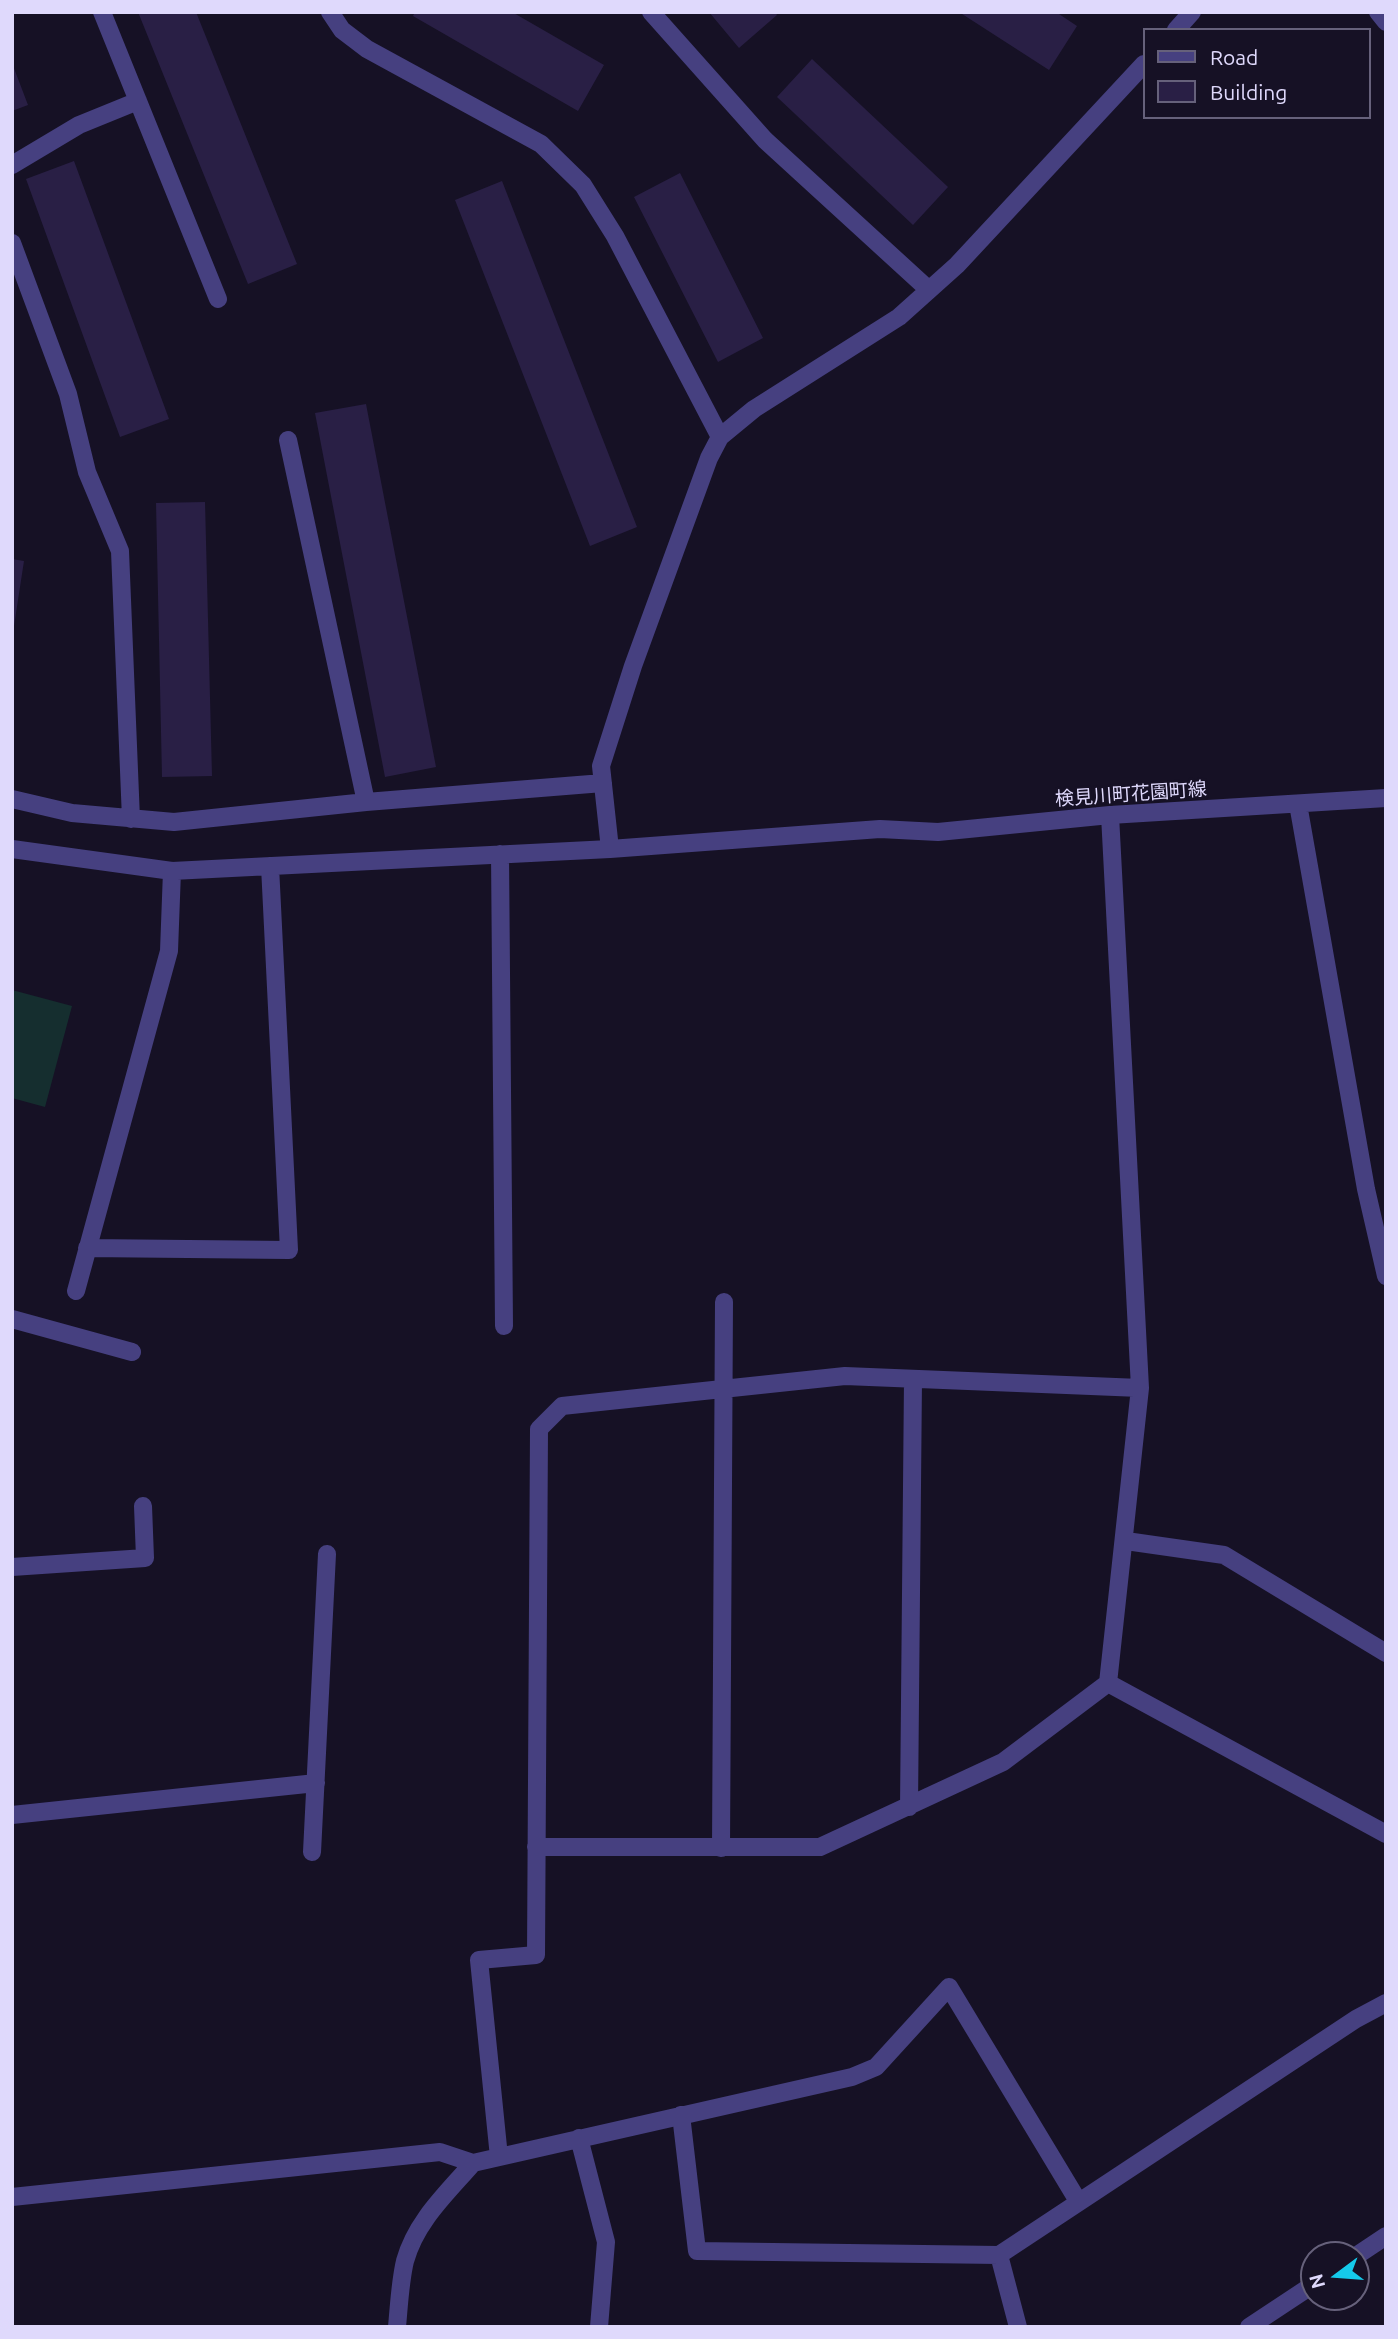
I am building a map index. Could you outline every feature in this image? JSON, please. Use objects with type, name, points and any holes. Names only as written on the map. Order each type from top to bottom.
[{"type":"street","points":[[102,12],[218,299]]},
{"type":"street","points":[[330,12],[342,30],[367,50],[541,144],[583,185],[615,236],[720,437]]},
{"type":"street","points":[[650,12],[765,140],[929,290]]},
{"type":"street","points":[[1178,28],[1192,12]]},
{"type":"street","points":[[1378,12],[1386,22]]},
{"type":"street","points":[[610,849],[600,766],[633,666],[709,458],[720,437],[754,409],[899,317],[957,265],[1142,66]]},
{"type":"street","points":[[12,165],[79,125],[138,101]]},
{"type":"street","points":[[12,243],[68,394],[87,472],[120,551],[131,819]]},
{"type":"street","points":[[288,440],[366,802]]},
{"type":"street","points":[[12,799],[72,813],[174,822],[366,802],[603,783]]},
{"type":"street","name":"検見川町花園町線","points":[[12,849],[172,871],[610,849],[880,829],[938,832],[1110,815],[1386,798]]},
{"type":"street","points":[[1298,804],[1366,1189],[1386,1276]]},
{"type":"street","points":[[536,1847],[820,1847],[909,1808],[1003,1762],[1108,1683],[1126,1541],[1140,1388],[1110,815]]},
{"type":"street","points":[[500,855],[504,1326]]},
{"type":"street","points":[[88,1248],[289,1250],[270,866]]},
{"type":"street","points":[[76,1291],[169,951],[172,871]]},
{"type":"street","points":[[721,1848],[724,1302]]},
{"type":"street","points":[[12,1319],[132,1352]]},
{"type":"street","points":[[499,2157],[479,1960],[536,1955],[539,1429],[562,1406],[845,1376],[1140,1388]]},
{"type":"street","points":[[909,1808],[913,1379]]},
{"type":"street","points":[[12,1567],[145,1558],[143,1506]]},
{"type":"street","points":[[1126,1541],[1224,1555],[1386,1653]]},
{"type":"street","points":[[312,1852],[327,1554]]},
{"type":"street","points":[[1108,1683],[1386,1834]]},
{"type":"street","points":[[12,1815],[316,1783]]},
{"type":"street","points":[[12,2197],[440,2152],[473,2163],[852,2077],[876,2067],[949,1987],[1079,2201]]},
{"type":"street","points":[[681,2115],[697,2251],[999,2255],[1356,2019],[1386,2004]]},
{"type":"street","points":[[579,2138],[606,2242],[599,2327]]},
{"type":"street","points":[[397,2327],[405,2262],[416,2234],[433,2208],[473,2163]]},
{"type":"street","points":[[1370,2247],[1386,2236]]},
{"type":"street","points":[[999,2255],[1018,2327]]},
{"type":"street","points":[[1249,2327],[1300,2293]]},
{"type":"green space","points":[[12,990],[72,1006],[45,1107],[12,1098]]},
{"type":"building","points":[[138,12],[196,12],[297,264],[248,284]]},
{"type":"building","points":[[415,12],[512,12],[604,65],[578,111],[413,16]]},
{"type":"building","points":[[709,12],[775,12],[777,15],[739,48]]},
{"type":"building","points":[[959,12],[1056,12],[1077,26],[1049,70]]},
{"type":"building","points":[[812,59],[948,187],[913,225],[777,97]]},
{"type":"building","points":[[12,63],[28,105],[12,111]]},
{"type":"building","points":[[74,161],[169,419],[120,437],[26,179]]},
{"type":"building","points":[[680,173],[763,338],[718,362],[634,197]]},
{"type":"building","points":[[502,181],[637,527],[590,546],[455,200]]},
{"type":"building","points":[[366,404],[436,767],[385,777],[315,413]]},
{"type":"building","points":[[205,502],[212,776],[162,777],[156,503]]},
{"type":"building","points":[[12,559],[24,561],[14,626],[12,626]]}]
